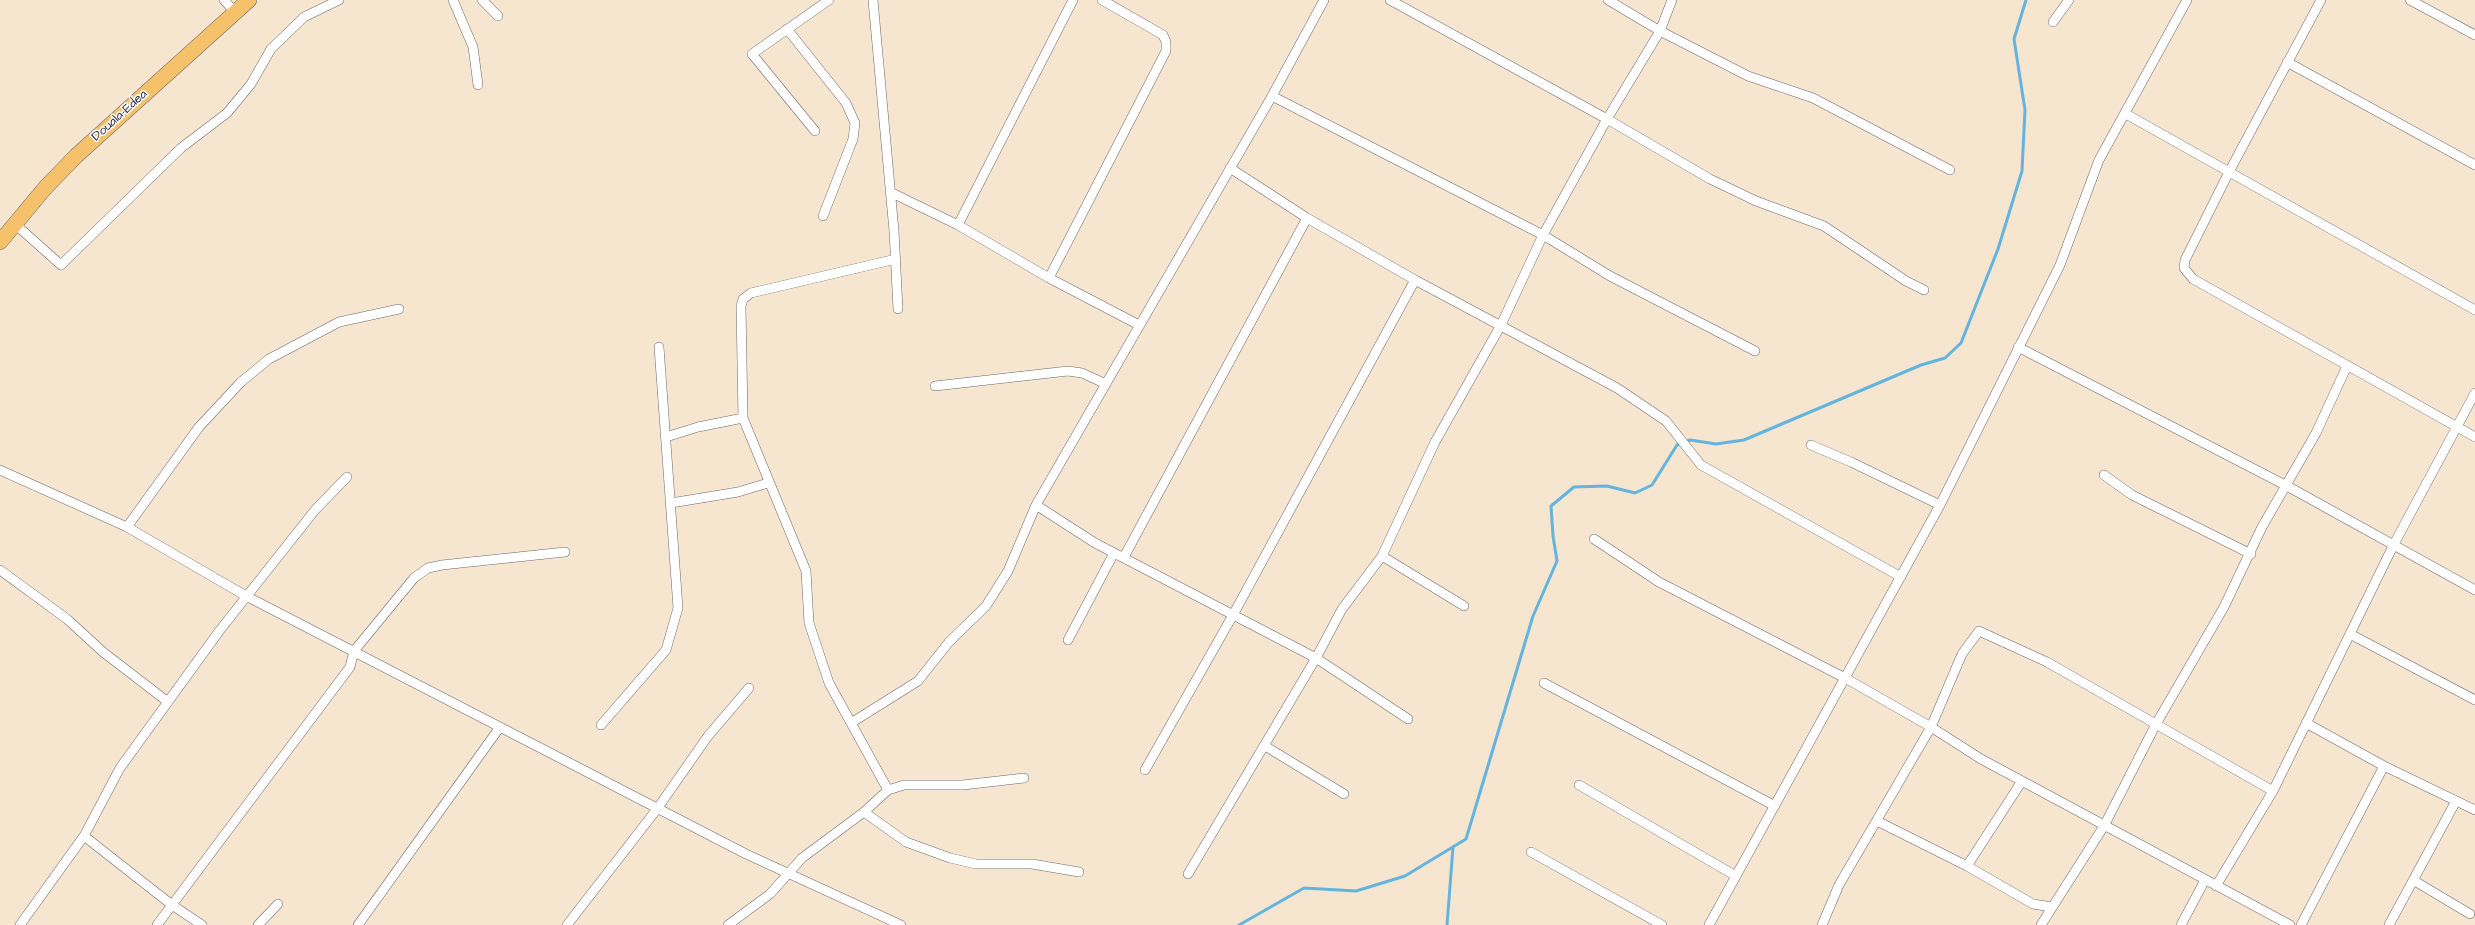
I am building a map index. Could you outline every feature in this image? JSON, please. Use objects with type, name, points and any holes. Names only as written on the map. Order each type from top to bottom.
[{"type":"highway","name":"Douala-Edea","points":[[0,242],[76,156],[249,0]]},
{"type":"street","points":[[224,0],[235,12]]},
{"type":"street","points":[[15,224],[61,265],[181,148],[227,112],[251,84],[271,49],[304,17],[339,0]]},
{"type":"street","points":[[453,0],[473,47],[478,85]]},
{"type":"street","points":[[482,0],[498,16]]},
{"type":"street","points":[[815,131],[752,54],[829,0]]},
{"type":"street","points":[[873,0],[896,259],[898,309]]},
{"type":"street","points":[[958,225],[1073,0]]},
{"type":"street","points":[[1049,278],[1166,51],[1166,42],[1162,35],[1102,0]]},
{"type":"street","points":[[851,723],[918,681],[949,642],[978,616],[1008,571],[1036,505],[1272,96],[1324,0]]},
{"type":"street","points":[[1390,0],[1607,119],[1710,179],[1756,201],[1824,226],[1906,281],[1924,290]]},
{"type":"street","points":[[1608,0],[1660,31],[1748,76],[1813,98],[1950,170]]},
{"type":"street","points":[[1188,874],[1265,746],[1316,658],[1342,609],[1382,556],[1435,442],[1501,325],[1543,235],[1607,119],[1660,31],[1672,0]]},
{"type":"street","points":[[2053,22],[2069,0]]},
{"type":"street","points":[[1709,925],[1940,505],[2060,265],[2099,160],[2126,114],[2187,0]]},
{"type":"street","points":[[2322,0],[2287,62],[2229,172],[2185,260],[2184,268],[2193,279],[2475,438]]},
{"type":"street","points":[[2410,0],[2475,35]]},
{"type":"street","points":[[787,29],[846,103],[855,123],[853,139],[823,216]]},
{"type":"street","points":[[2287,62],[2475,165]]},
{"type":"street","points":[[1272,96],[1543,235],[1617,279],[1755,351]]},
{"type":"street","points":[[2126,114],[2475,310]]},
{"type":"street","points":[[1230,168],[1307,218],[1415,280],[1617,388],[1666,421],[1701,465],[1901,577]]},
{"type":"street","points":[[890,192],[958,225],[1049,278],[1139,325]]},
{"type":"street","points":[[1124,557],[1307,218]]},
{"type":"street","points":[[888,790],[829,683],[809,623],[806,571],[742,418],[741,306],[747,295],[896,259]]},
{"type":"street","points":[[1145,770],[1233,615],[1415,280]]},
{"type":"street","points":[[127,527],[199,427],[241,382],[269,359],[340,322],[399,309]]},
{"type":"street","points":[[601,725],[666,650],[678,608],[659,347]]},
{"type":"street","points":[[2018,347],[2287,486],[2475,590]]},
{"type":"street","points":[[2041,925],[2104,826],[2156,724],[2224,607],[2251,554],[2262,527],[2287,486],[2316,433],[2347,366]]},
{"type":"street","points":[[935,386],[1068,371],[1082,373],[1106,384]]},
{"type":"street","points":[[2216,886],[2273,791],[2394,544],[2475,393]]},
{"type":"street","points":[[666,437],[698,427],[742,418]]},
{"type":"street","points":[[1811,445],[1852,462],[1940,505]]},
{"type":"street","points":[[0,470],[127,527],[246,596],[657,809],[788,875],[902,925]]},
{"type":"street","points":[[2104,475],[2132,496],[2251,554]]},
{"type":"street","points":[[20,925],[84,836],[120,768],[168,702],[246,596],[315,510],[347,477]]},
{"type":"street","points":[[671,503],[738,492],[768,483]]},
{"type":"street","points":[[1036,505],[1094,543],[1124,557],[1316,658],[1408,719]]},
{"type":"street","points":[[1594,539],[1659,582],[1845,678],[1931,727],[1981,759],[2290,925]]},
{"type":"street","points":[[157,925],[350,667],[354,651],[414,578],[428,568],[472,561],[565,552]]},
{"type":"street","points":[[1068,640],[1114,553]]},
{"type":"street","points":[[1382,556],[1464,606]]},
{"type":"street","points":[[0,570],[67,619],[103,652],[168,702]]},
{"type":"street","points":[[1822,925],[1839,885],[1931,727],[1962,654],[1979,631],[2047,662],[2273,791]]},
{"type":"street","points":[[2350,634],[2475,700]]},
{"type":"street","points":[[1544,683],[1775,806]]},
{"type":"street","points":[[568,925],[657,809],[708,736],[749,688]]},
{"type":"street","points":[[2306,723],[2384,766],[2475,810]]},
{"type":"street","points":[[358,925],[500,727]]},
{"type":"street","points":[[1265,746],[1344,794]]},
{"type":"street","points":[[2300,925],[2384,766]]},
{"type":"street","points":[[728,925],[770,894],[802,858],[864,812],[888,790],[904,785],[963,785],[1024,778]]},
{"type":"street","points":[[1967,866],[2022,781]]},
{"type":"street","points":[[1578,785],[1736,876]]},
{"type":"street","points":[[2389,925],[2456,801]]},
{"type":"street","points":[[864,812],[906,842],[950,858],[976,864],[1032,864],[1079,872]]},
{"type":"street","points":[[1877,821],[1967,866],[2033,904],[2052,907]]},
{"type":"street","points":[[84,836],[172,905],[202,925]]},
{"type":"street","points":[[1530,852],[1662,925]]},
{"type":"street","points":[[2181,925],[2205,880]]},
{"type":"street","points":[[2413,880],[2470,914]]},
{"type":"street","points":[[258,925],[278,904]]},
{"type":"waterway","points":[[1239,925],[1304,888],[1356,891],[1405,876],[1466,839],[1533,616],[1557,561],[1553,536],[1551,506],[1574,487],[1607,486],[1635,493],[1652,485],[1677,445],[1690,440],[1716,444],[1744,440],[1921,365],[1945,358],[1961,343],[1998,249],[2022,171],[2025,110],[2014,39],[2026,0]]},
{"type":"waterway","points":[[1447,925],[1453,847]]}]
